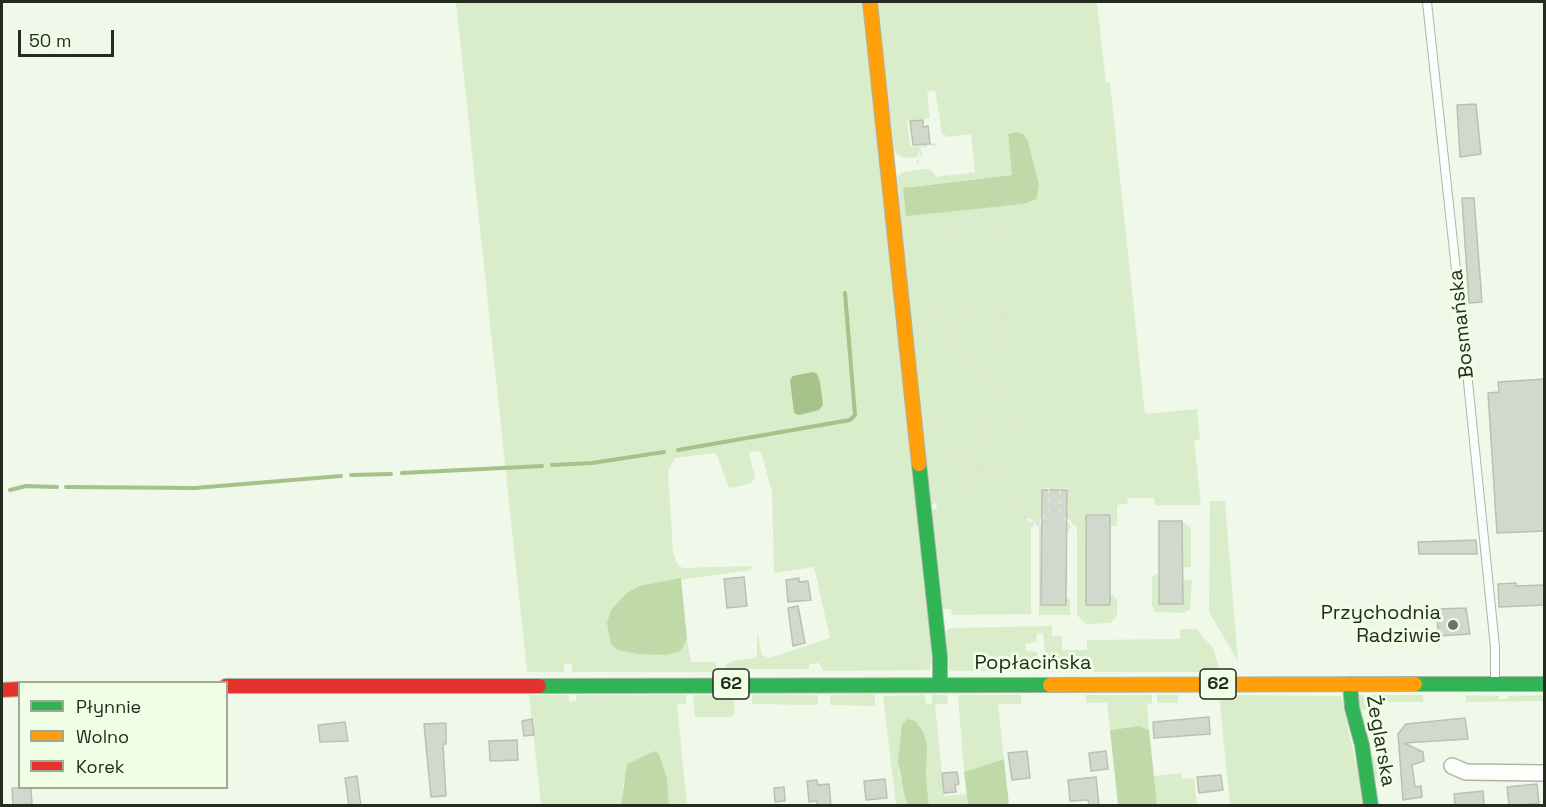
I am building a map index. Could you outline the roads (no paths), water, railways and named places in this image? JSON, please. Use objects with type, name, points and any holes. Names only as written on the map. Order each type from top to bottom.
[{"type":"main road","points":[[870,2],[940,684]]},
{"type":"main road","name":"Popłacińska","points":[[228,687],[522,684],[1545,684]]},
{"type":"main road","name":"Żeglarska","points":[[1350,684],[1352,708],[1362,745],[1371,806]]},
{"type":"main road","points":[[2,690],[18,689]]},
{"type":"street","points":[[1452,766],[1466,772],[1545,773]]},
{"type":"lane","name":"Bosmańska","points":[[1427,2],[1495,647],[1495,684]]},
{"type":"waterway","points":[[678,450],[850,420],[855,415],[845,293]]},
{"type":"waterway","points":[[552,465],[592,463],[664,452]]},
{"type":"waterway","points":[[402,473],[542,466]]},
{"type":"waterway","points":[[351,475],[391,474]]},
{"type":"waterway","points":[[66,487],[195,488],[341,476]]},
{"type":"waterway","points":[[10,490],[26,486],[57,487]]},
{"type":"place","name":"Przychodnia Radziwie","points":[[1453,625]]}]
